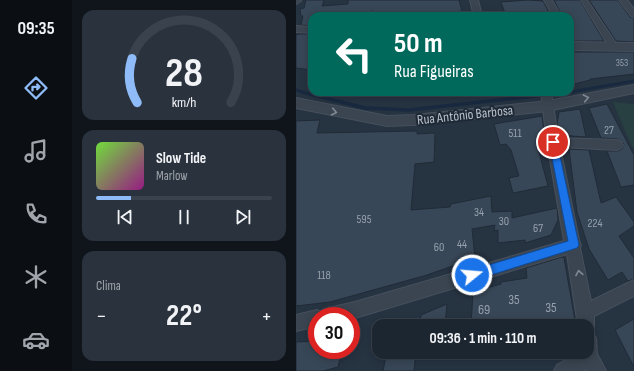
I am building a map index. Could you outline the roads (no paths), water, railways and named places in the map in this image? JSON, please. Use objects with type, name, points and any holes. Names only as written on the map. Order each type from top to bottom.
[{"type":"street","points":[[474,0],[477,12]]},
{"type":"street","points":[[548,0],[555,12]]},
{"type":"street","points":[[623,0],[634,14]]},
{"type":"street","points":[[584,1],[614,48]]},
{"type":"street","points":[[296,29],[308,30]]},
{"type":"street","points":[[574,44],[614,48],[634,47]]},
{"type":"street","name":"Rua Antônio Barbosa","points":[[296,103],[387,121],[414,120],[548,106],[634,89]]},
{"type":"street","points":[[547,96],[553,142],[574,245],[586,319],[634,288]]},
{"type":"street","points":[[553,142],[617,145]]},
{"type":"street","points":[[360,309],[574,245]]},
{"type":"street","points":[[296,323],[308,320]]},
{"type":"street","points":[[563,371],[576,366],[592,364]]},
{"type":"waterway","points":[[574,91],[634,81]]},
{"type":"waterway","points":[[296,90],[306,93]]},
{"type":"waterway","points":[[302,92],[308,94]]},
{"type":"waterway","points":[[318,96],[365,108],[409,110],[534,96]]}]
